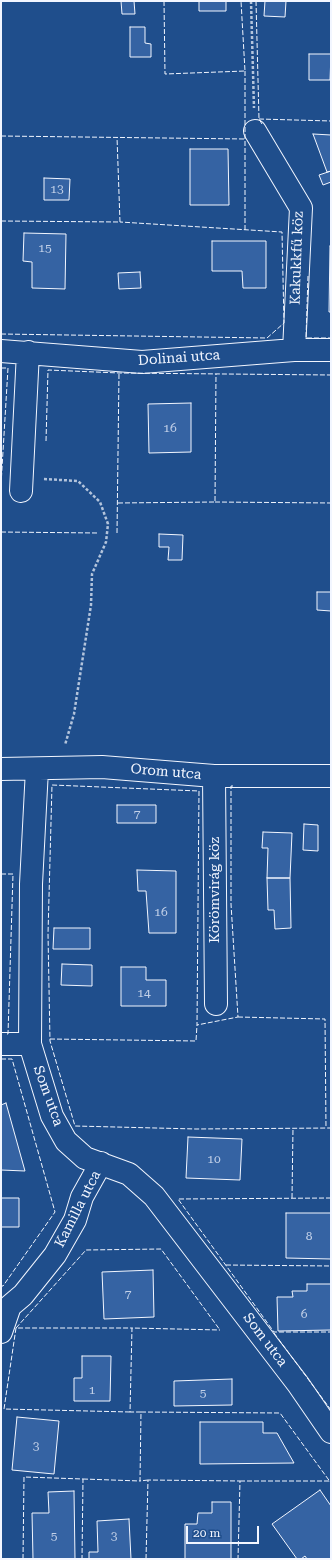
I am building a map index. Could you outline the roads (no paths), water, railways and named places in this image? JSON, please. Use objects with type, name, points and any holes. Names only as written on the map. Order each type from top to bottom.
[{"type":"street","name":"Kakukkfű köz","points":[[255,131],[301,208],[294,350]]},
{"type":"street","name":"Dolinai utca","points":[[1,350],[142,362],[294,350],[331,350]]},
{"type":"street","points":[[22,484],[28,352]]},
{"type":"street","name":"Orom utca","points":[[1,769],[110,768],[214,776],[331,776]]},
{"type":"street","name":"Som utca","points":[[37,769],[31,884],[30,1044],[52,1116],[66,1142],[85,1158],[129,1174],[154,1196],[298,1384],[331,1432]]},
{"type":"street","name":"Körömvirág köz","points":[[214,776],[216,1004]]},
{"type":"street","points":[[1,1044],[30,1044]]},
{"type":"street","name":"Kamilla utca","points":[[1,1332],[5,1306],[23,1295],[55,1254],[76,1220],[82,1197],[101,1163]]}]
